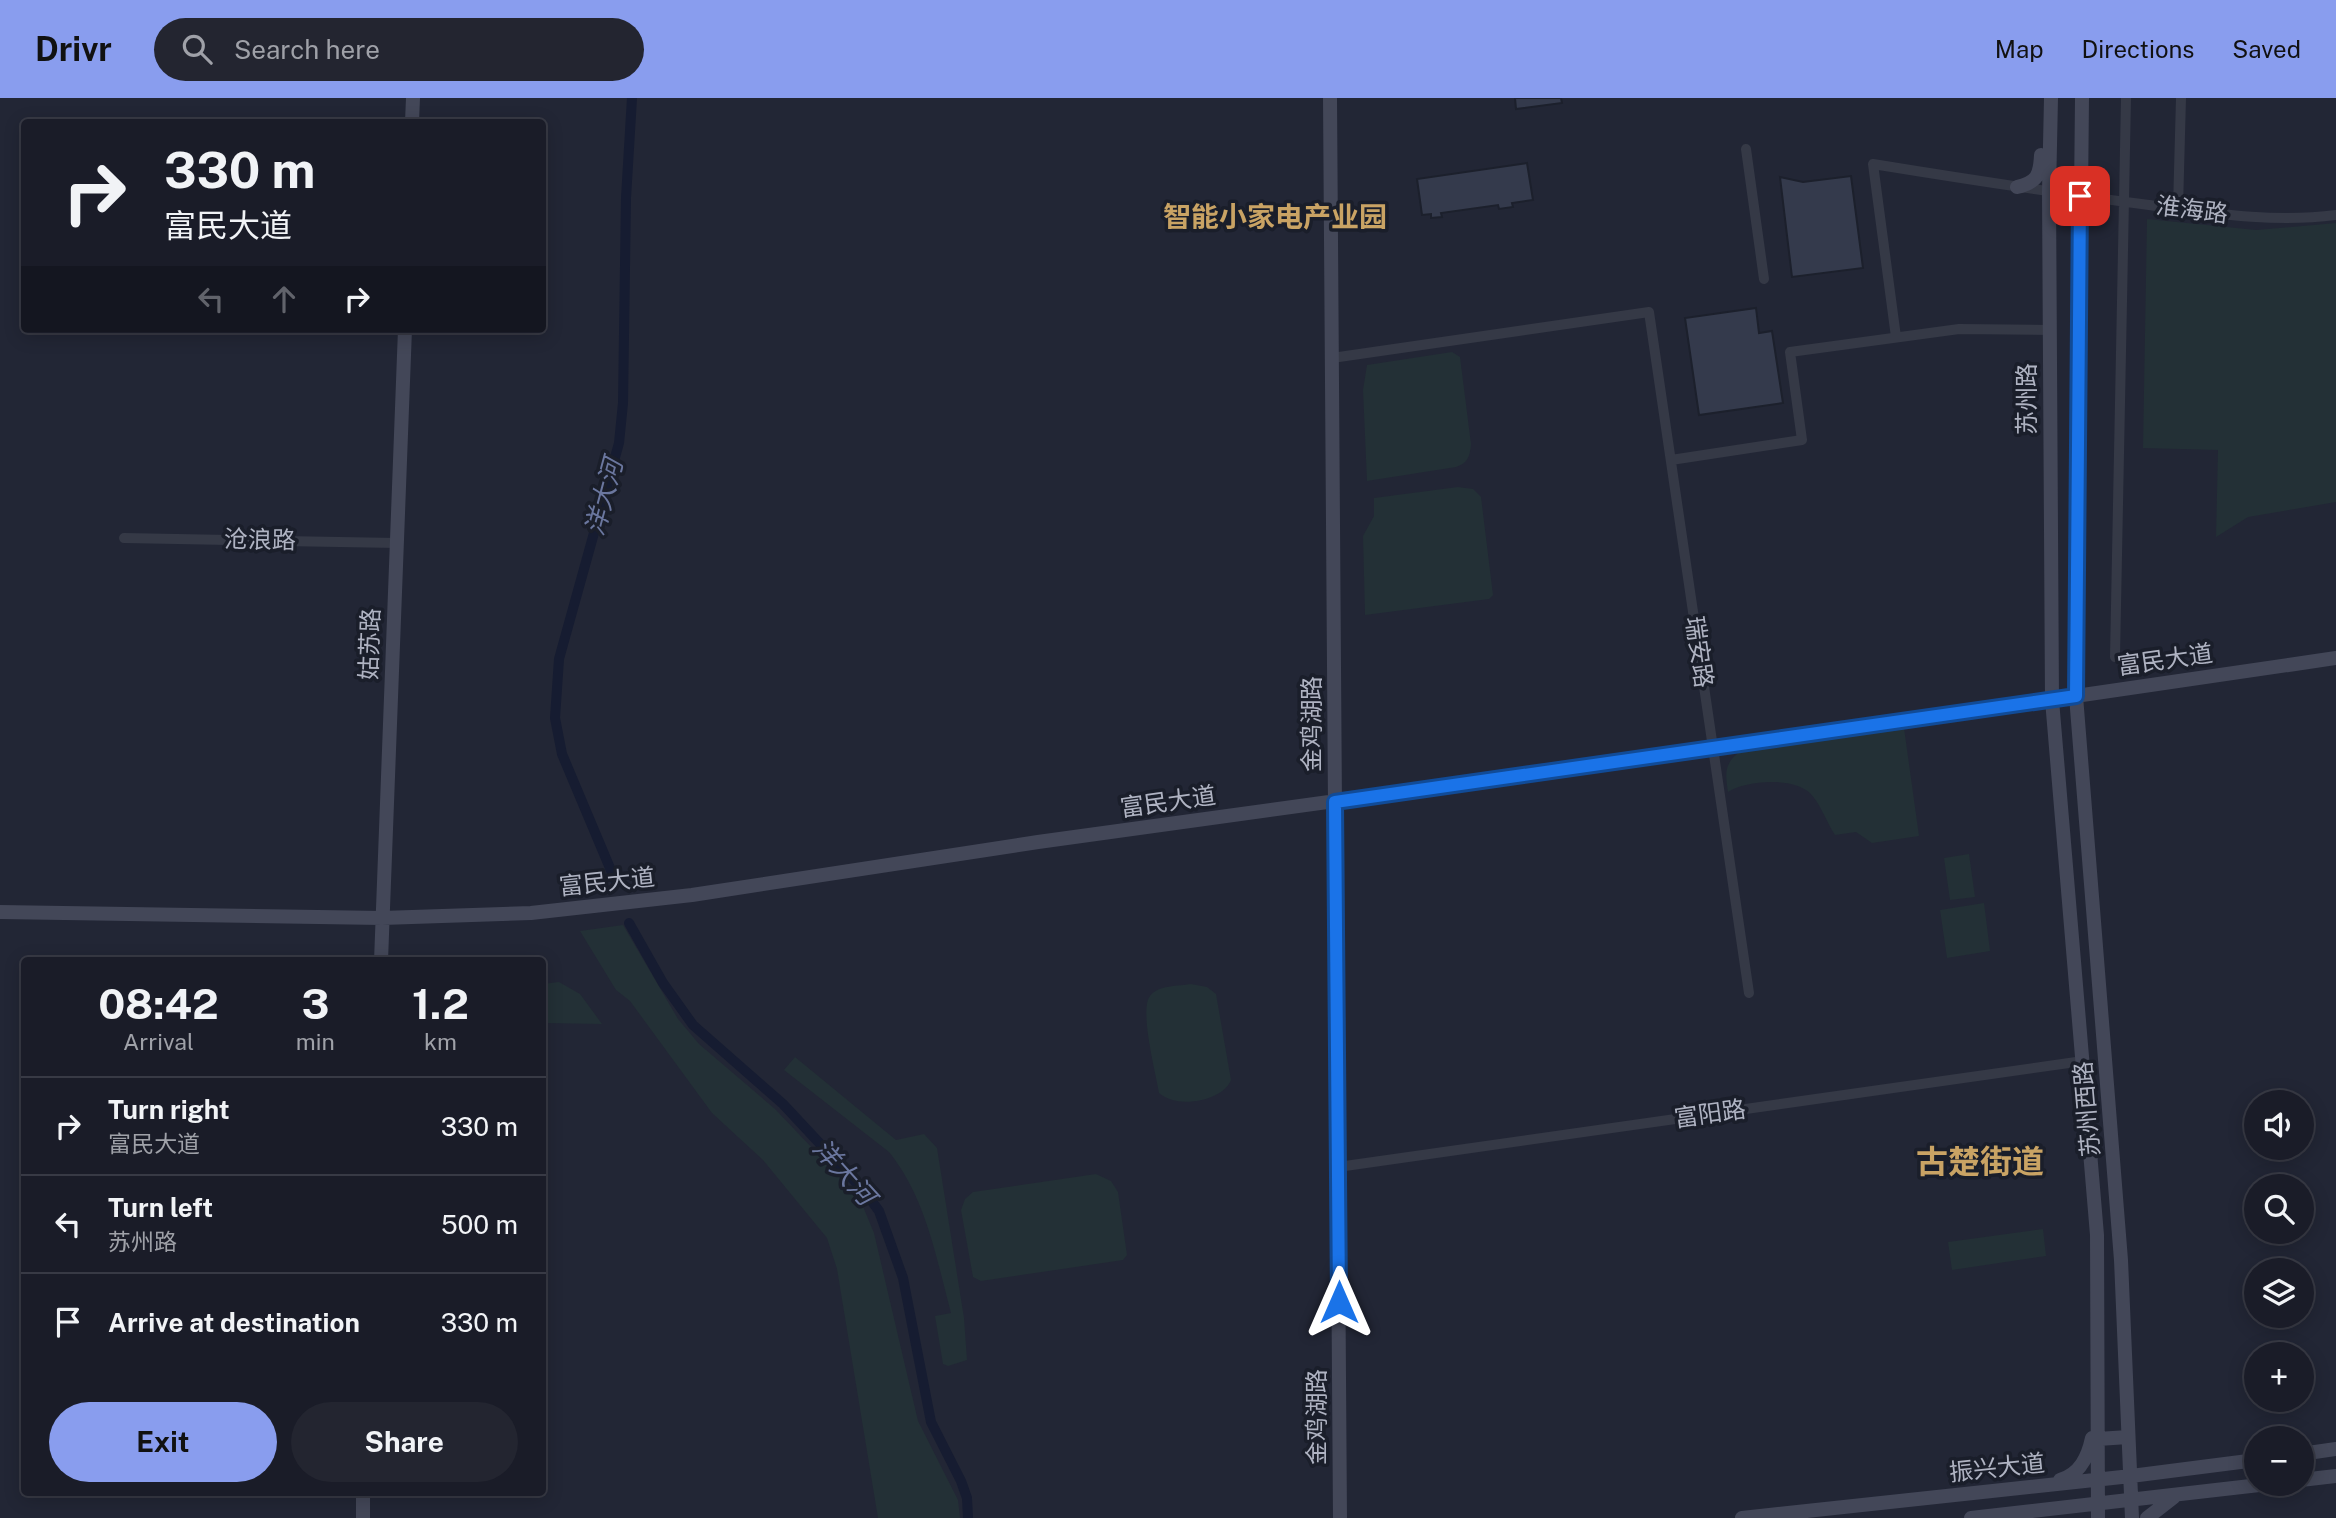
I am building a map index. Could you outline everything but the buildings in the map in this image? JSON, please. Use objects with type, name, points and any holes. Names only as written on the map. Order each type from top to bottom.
[{"type":"street","points":[[412,119],[413,98]]},
{"type":"street","name":"金鸡湖路","points":[[1330,98],[1340,1518]]},
{"type":"street","points":[[2017,187],[2033,183],[2040,172],[2043,98]]},
{"type":"street","name":"苏州路","points":[[2051,98],[2049,192],[2052,699]]},
{"type":"street","name":"苏州路","points":[[2076,696],[2082,98]]},
{"type":"street","points":[[2115,657],[2126,98]]},
{"type":"street","points":[[2178,208],[2181,98]]},
{"type":"street","points":[[1746,149],[1764,279]]},
{"type":"street","name":"淮海路","points":[[1896,337],[1873,164],[2049,192],[2178,208],[2280,219],[2336,215]]},
{"type":"street","name":"瑞安路","points":[[1332,358],[1649,312],[1749,993]]},
{"type":"street","points":[[1671,460],[1802,440],[1790,352],[1959,329],[2050,330]]},
{"type":"street","name":"姑苏路","points":[[381,957],[405,333]]},
{"type":"street","name":"沧浪路","points":[[124,538],[397,543]]},
{"type":"street","name":"富民大道","points":[[0,912],[382,918],[531,913],[692,895],[1038,842],[1713,749],[2336,657]]},
{"type":"street","name":"苏州西路","points":[[2076,696],[2121,1254],[2132,1518]]},
{"type":"street","name":"苏州西路","points":[[2052,699],[2097,1235],[2098,1511]]},
{"type":"street","name":"富阳路","points":[[1338,1167],[2083,1061]]},
{"type":"street","points":[[2035,1486],[2066,1478],[2081,1466],[2088,1455],[2098,1416]]},
{"type":"street","points":[[2098,1438],[2128,1440],[2141,1460],[2167,1471]]},
{"type":"street","points":[[2314,1452],[2336,1449]]},
{"type":"street","name":"振兴大道","points":[[1742,1518],[2244,1461]]},
{"type":"street","points":[[2314,1479],[2336,1476]]},
{"type":"street","name":"振兴大道","points":[[1971,1518],[2026,1512],[2098,1511],[2132,1501],[2244,1487]]},
{"type":"street","points":[[2147,1518],[2177,1495]]},
{"type":"street","points":[[363,1496],[363,1518]]},
{"type":"street","points":[[2026,1512],[2070,1518]]},
{"type":"shaded area","points":[[2147,219],[2256,230],[2336,223],[2336,502],[2248,517],[2216,537],[2218,450],[2143,448]]},
{"type":"shaded area","points":[[1452,352],[1460,357],[1471,444],[1468,459],[1456,467],[1367,481],[1363,390],[1367,365]]},
{"type":"shaded area","points":[[1458,487],[1473,489],[1481,497],[1493,595],[1489,599],[1365,615],[1363,536],[1374,516],[1374,498]]},
{"type":"shaded area","points":[[1904,728],[1919,836],[1872,843],[1856,832],[1835,835],[1814,797],[1793,784],[1758,783],[1728,792],[1727,768],[1742,750]]},
{"type":"shaded area","points":[[1969,854],[1975,897],[1950,900],[1944,858]]},
{"type":"shaded area","points":[[1984,903],[1990,951],[1947,958],[1940,910]]},
{"type":"shaded area","points":[[623,925],[678,1019],[699,1044],[775,1109],[862,1204],[874,1233],[918,1421],[958,1500],[960,1518],[878,1518],[837,1269],[827,1238],[763,1160],[712,1113],[630,1001],[616,990],[580,931]]},
{"type":"shaded area","points":[[559,982],[580,994],[602,1024],[546,1023],[546,984]]},
{"type":"shaded area","points":[[1191,984],[1207,987],[1216,994],[1231,1080],[1218,1094],[1187,1102],[1176,1101],[1159,1093],[1146,1014],[1147,1003],[1154,992]]},
{"type":"shaded area","points":[[795,1057],[896,1140],[924,1134],[937,1148],[964,1318],[967,1360],[948,1366],[943,1364],[935,1316],[951,1313],[921,1208],[902,1170],[889,1152],[784,1070]]},
{"type":"shaded area","points":[[1096,1174],[1111,1181],[1118,1192],[1127,1255],[1123,1260],[981,1281],[973,1277],[961,1210],[965,1199],[973,1192]]},
{"type":"shaded area","points":[[2043,1229],[2046,1256],[1952,1270],[1948,1242]]},
{"type":"waterway","name":"洋大河","points":[[615,880],[562,754],[555,718],[559,659],[619,443],[623,403],[626,198],[632,98]]},
{"type":"waterway","name":"洋大河","points":[[629,923],[663,983],[693,1025],[783,1104],[865,1192],[879,1211],[903,1278],[931,1422],[961,1481],[967,1498],[968,1518]]},
{"type":"district","name":"智能小家电产业园","points":[[1275,217]]},
{"type":"district","name":"古楚街道","points":[[1980,1162]]},
{"type":"route","points":[[1339,1302],[1335,802],[2076,696],[2080,196]]}]
